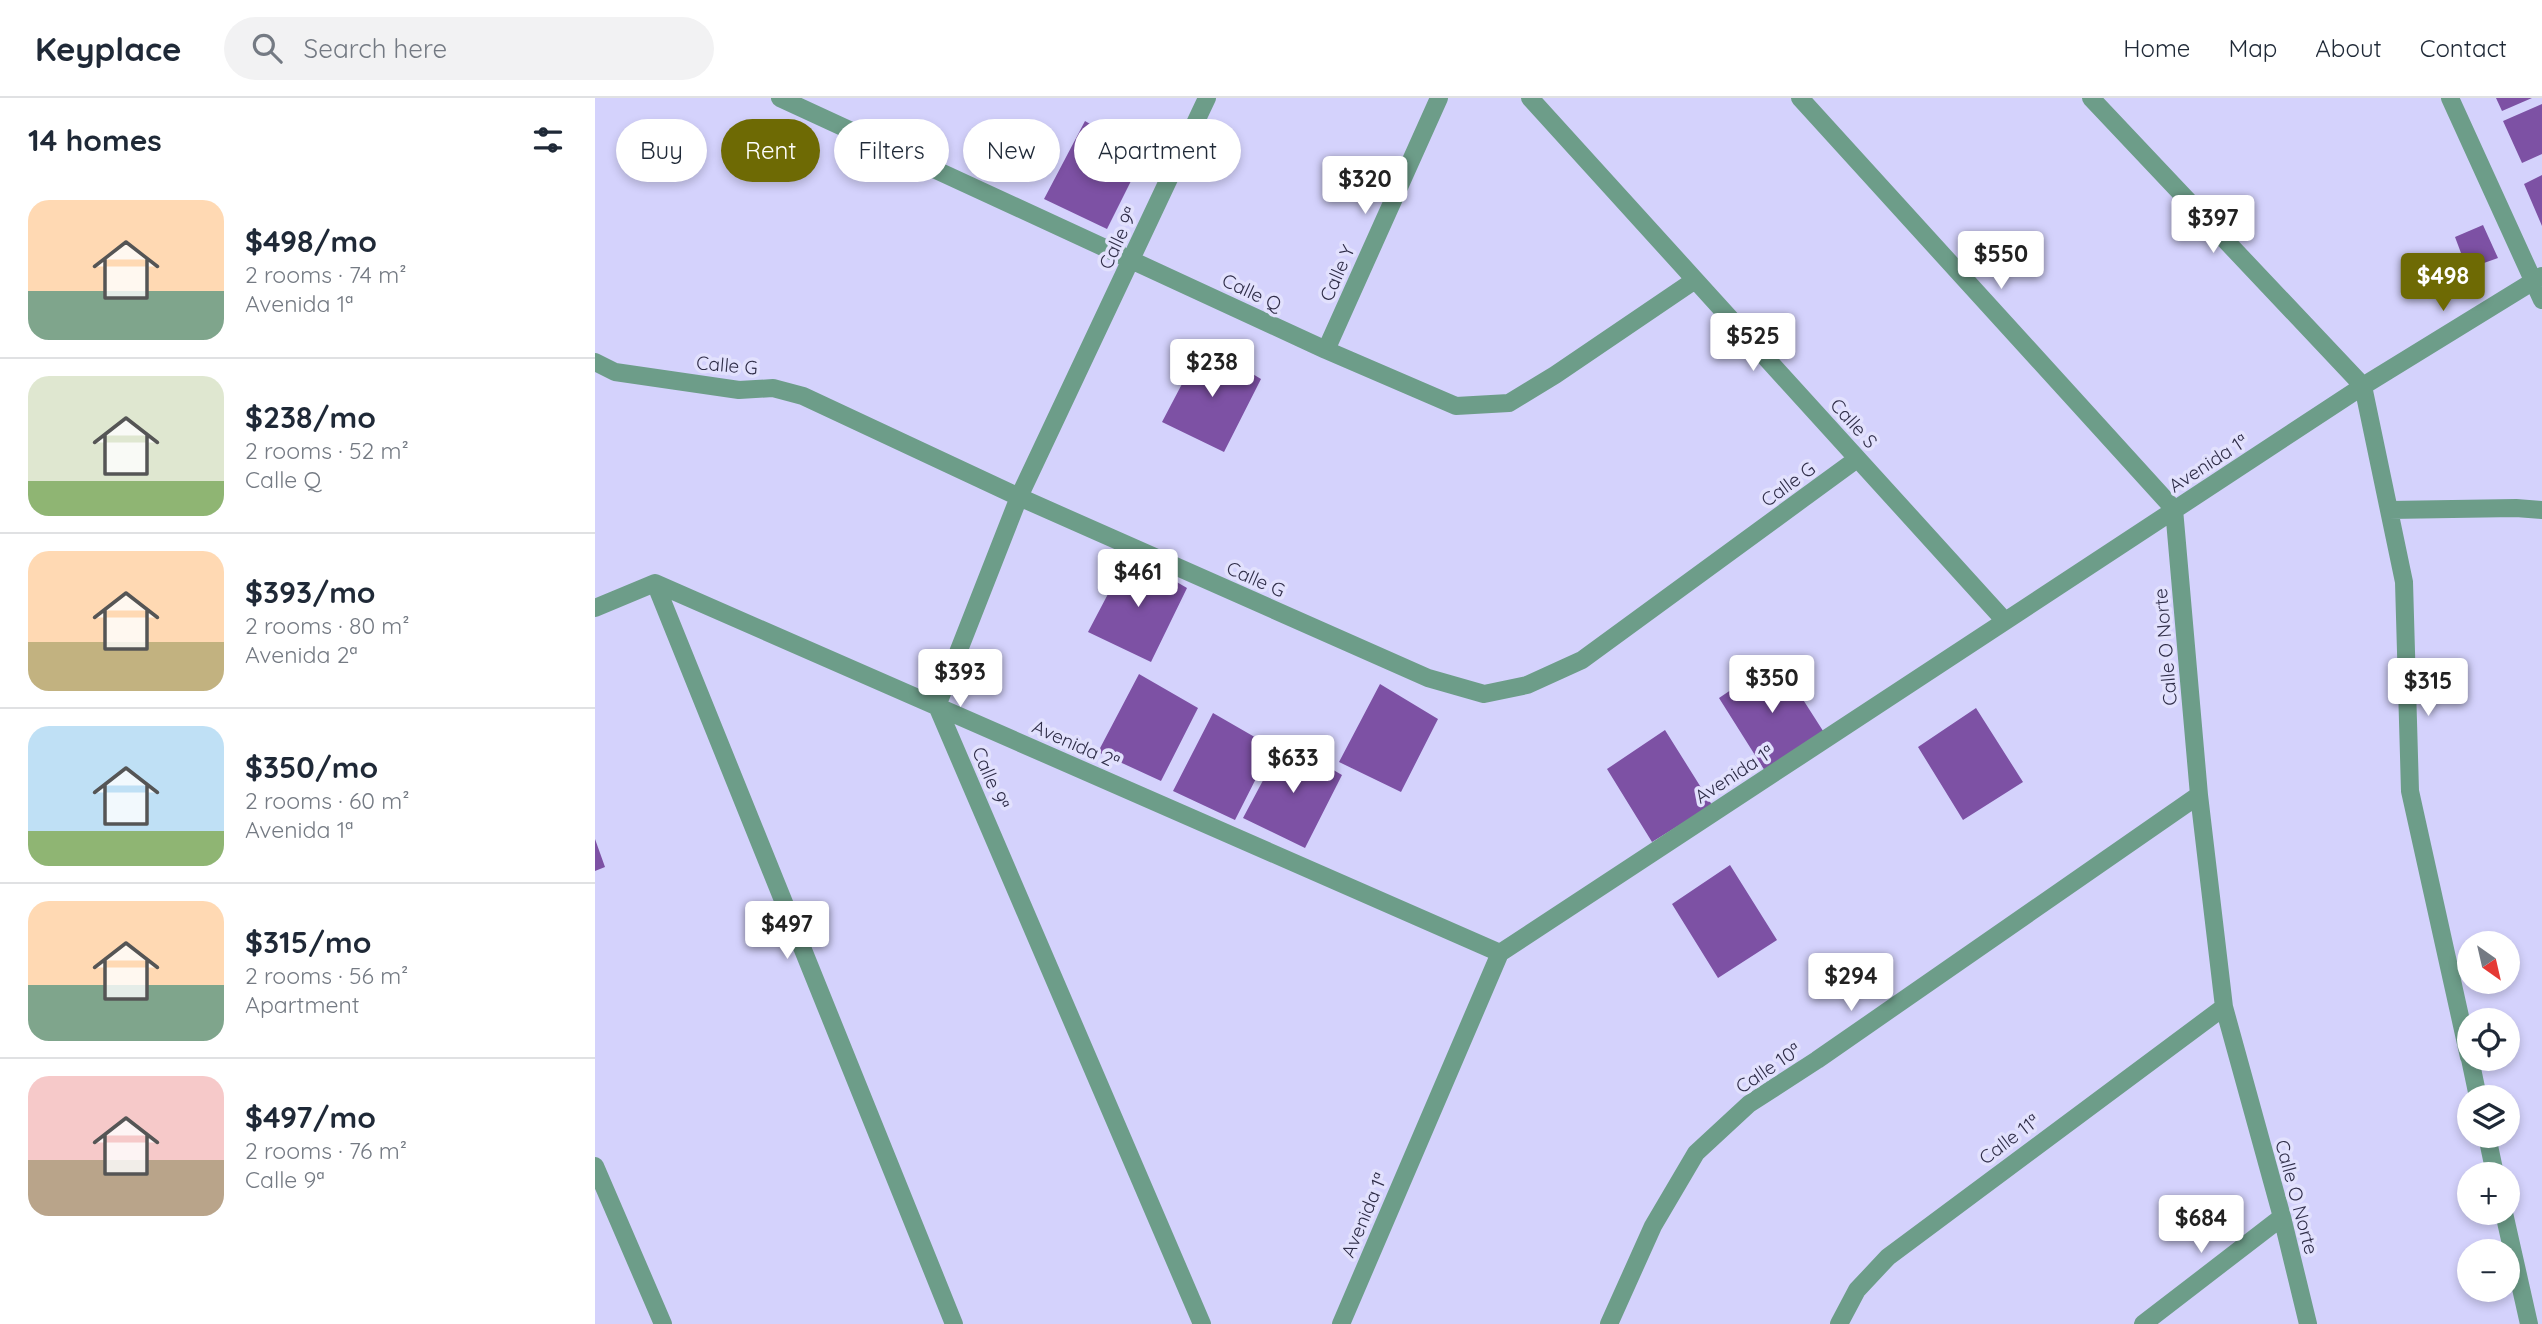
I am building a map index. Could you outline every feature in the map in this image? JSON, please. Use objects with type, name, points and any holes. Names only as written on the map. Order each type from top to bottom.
[{"type":"street","name":"Calle Q","points":[[780,98],[1326,350],[1456,406],[1509,403],[1695,280]]},
{"type":"street","name":"Calle 9ª","points":[[1202,1324],[937,706],[1019,497],[1207,98]]},
{"type":"street","name":"Calle Y","points":[[1326,350],[1439,98]]},
{"type":"street","name":"Calle S","points":[[1530,98],[2005,621]]},
{"type":"street","points":[[1800,98],[2174,509]]},
{"type":"street","points":[[2091,98],[2363,386],[2405,582],[2410,791],[2459,1008]]},
{"type":"street","points":[[2450,98],[2537,278],[2542,300]]},
{"type":"street","name":"Avenida 1ª","points":[[1341,1324],[1500,953],[2174,509],[2363,386],[2537,278]]},
{"type":"street","name":"Calle G","points":[[595,362],[615,372],[739,390],[773,388],[803,396],[1019,497],[1428,678],[1485,694],[1527,685],[1583,660],[1857,458]]},
{"type":"street","name":"Calle O Norte","points":[[2174,509],[2199,794],[2224,1007],[2282,1217],[2308,1324]]},
{"type":"street","points":[[2389,510],[2542,510]]},
{"type":"street","points":[[595,608],[655,583],[954,1324]]},
{"type":"street","name":"Avenida 2ª","points":[[655,583],[1500,953]]},
{"type":"street","name":"Calle 10ª","points":[[1609,1324],[1653,1226],[1696,1153],[1749,1104],[1817,1060],[2199,794]]},
{"type":"street","name":"Calle 11ª","points":[[1839,1324],[1857,1290],[1888,1257],[2224,1007]]},
{"type":"street","points":[[595,1166],[663,1324]]},
{"type":"street","points":[[2143,1324],[2282,1217]]},
{"type":"street","points":[[2507,1225],[2529,1324]]},
{"type":"building","points":[[2496,98],[2532,98],[2502,111]]},
{"type":"building","points":[[2542,104],[2542,154],[2522,163],[2503,121]]},
{"type":"building","points":[[1074,142],[1074,182],[1130,182],[1107,229],[1044,199],[1053,182],[1060,182],[1060,169]]},
{"type":"building","points":[[2542,175],[2542,226],[2524,184]]},
{"type":"building","points":[[2483,225],[2498,258],[2467,269],[2455,237]]},
{"type":"building","points":[[1203,344],[1261,379],[1224,452],[1162,422]]},
{"type":"building","points":[[1129,554],[1187,588],[1151,662],[1088,632]]},
{"type":"building","points":[[1777,659],[1825,734],[1765,771],[1719,698]]},
{"type":"building","points":[[1139,674],[1198,708],[1161,781],[1098,752]]},
{"type":"building","points":[[1380,684],[1438,719],[1401,792],[1339,762]]},
{"type":"building","points":[[1976,708],[2023,782],[1963,820],[1918,747]]},
{"type":"building","points":[[1213,713],[1272,747],[1235,820],[1173,791]]},
{"type":"building","points":[[1665,730],[1712,805],[1652,842],[1607,769]]},
{"type":"building","points":[[1284,741],[1342,775],[1305,848],[1243,818]]},
{"type":"building","points":[[595,839],[605,867],[595,871]]},
{"type":"building","points":[[1730,865],[1777,940],[1718,978],[1672,904]]}]
